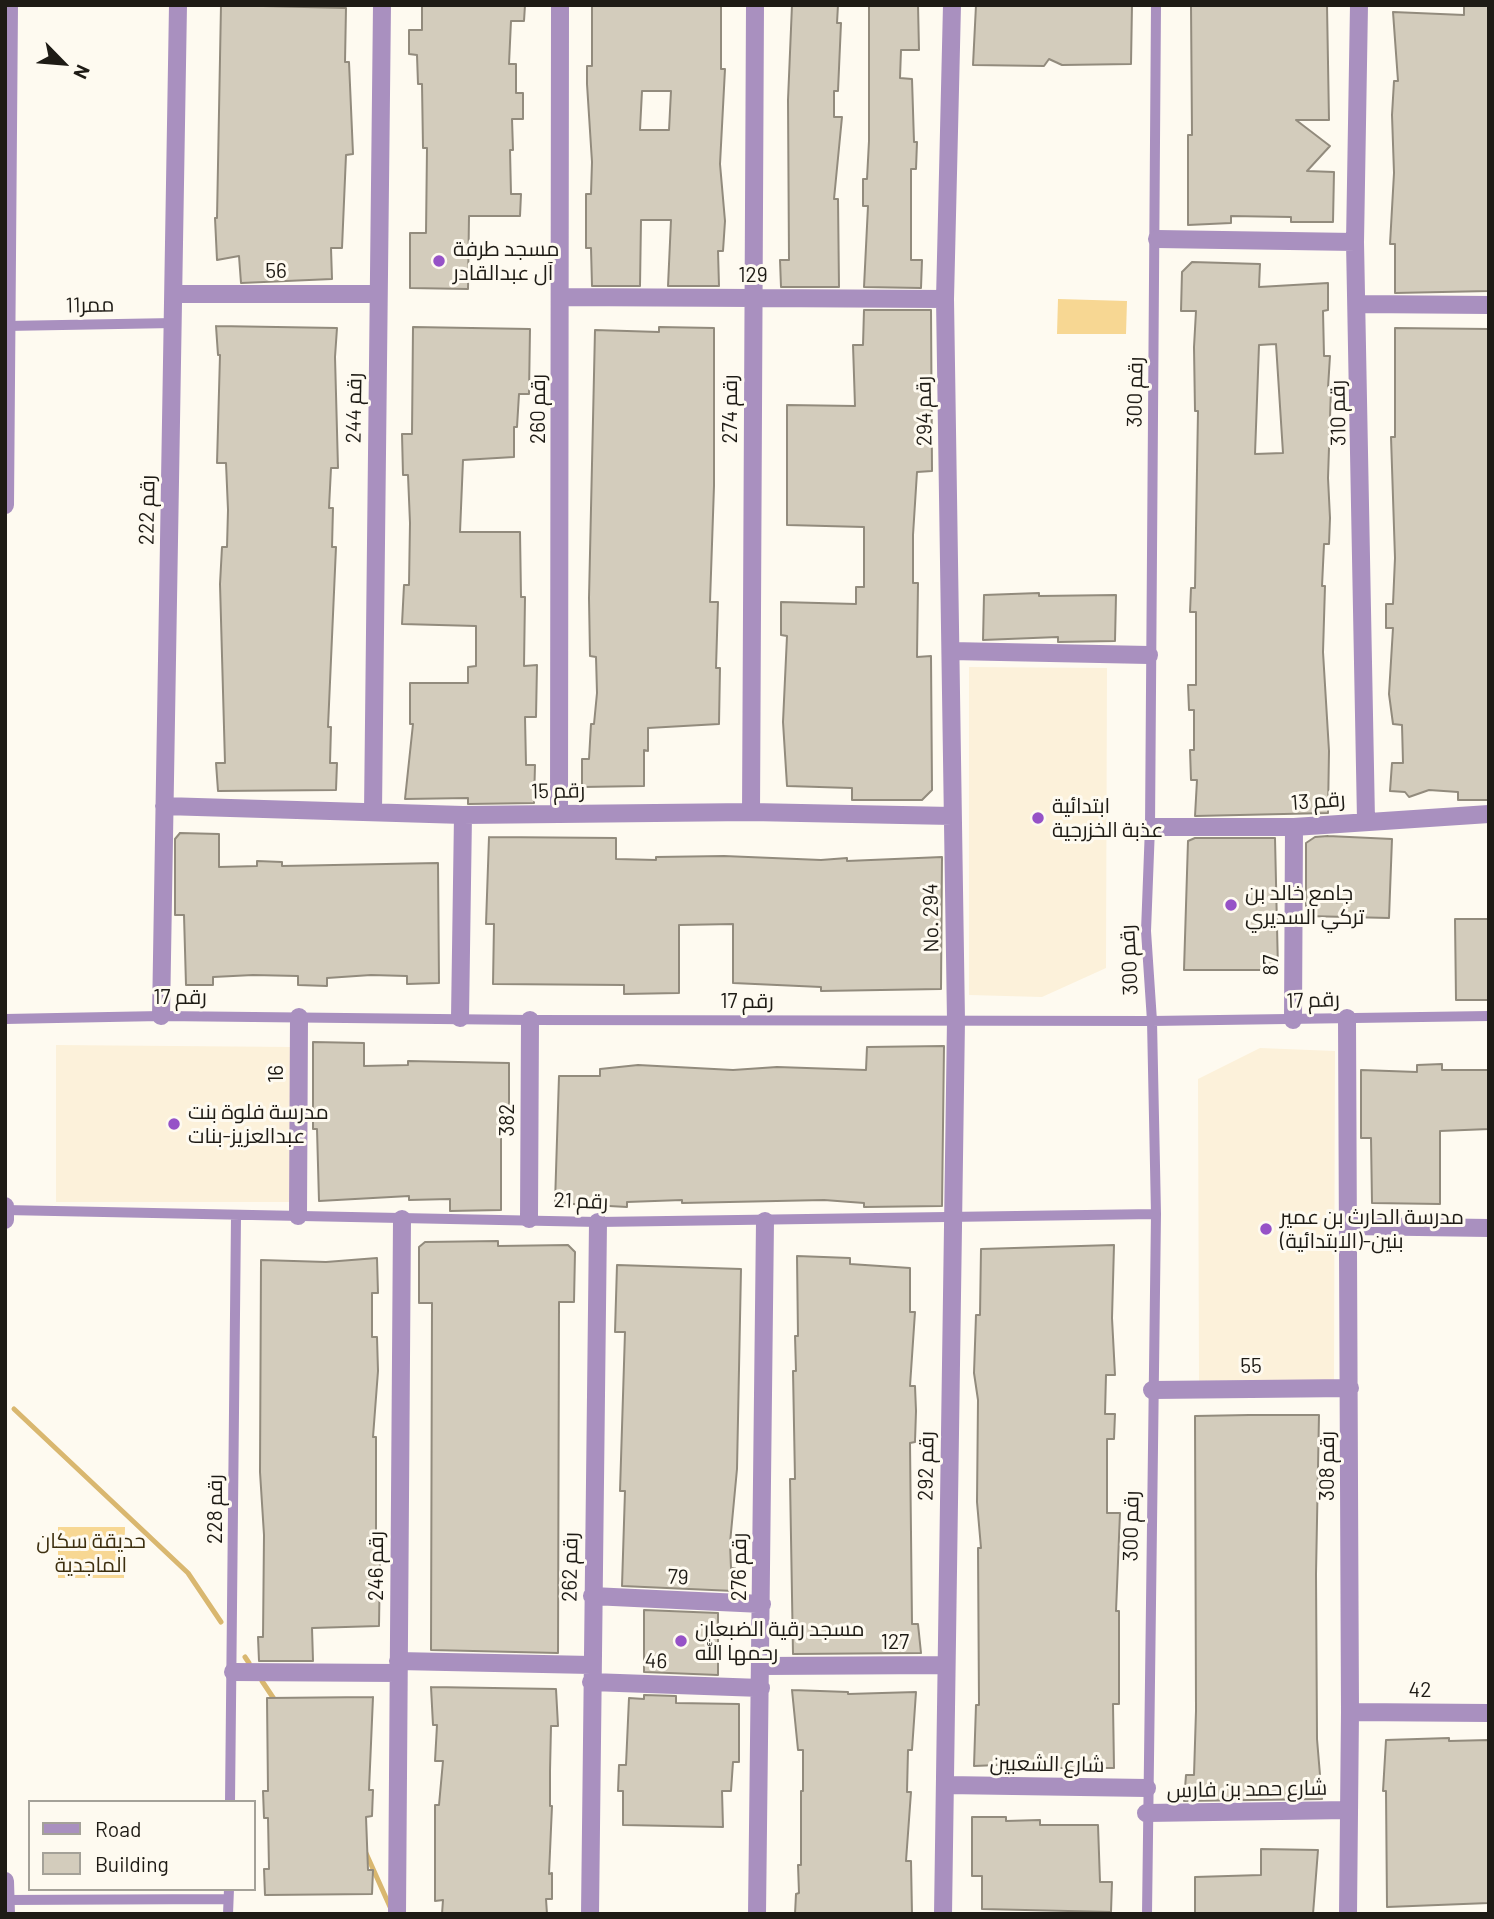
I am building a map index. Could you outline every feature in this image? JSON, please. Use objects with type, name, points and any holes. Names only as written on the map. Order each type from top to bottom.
[{"type":"street","points":[[5,505],[9,5]]},
{"type":"street","name":"رقم 222","points":[[161,1016],[178,5]]},
{"type":"street","name":"رقم 244","points":[[373,811],[382,5]]},
{"type":"street","name":"رقم 260","points":[[559,813],[560,5]]},
{"type":"street","name":"رقم 274","points":[[751,812],[755,5]]},
{"type":"street","name":"رقم 294","points":[[952,5],[945,299],[952,816]]},
{"type":"street","name":"رقم 310","points":[[1359,5],[1356,242],[1366,820]]},
{"type":"street","points":[[1157,239],[1356,242]]},
{"type":"street","name":"56","points":[[174,294],[378,294]]},
{"type":"street","name":"129","points":[[561,297],[945,299]]},
{"type":"street","points":[[1359,304],[1489,305]]},
{"type":"street","points":[[951,651],[1149,654]]},
{"type":"street","name":"رقم 15","points":[[164,806],[463,815],[751,812],[952,816]]},
{"type":"street","name":"رقم 13","points":[[1150,827],[1294,827],[1366,820],[1489,814]]},
{"type":"street","points":[[460,1018],[463,815]]},
{"type":"street","name":"No. 294","points":[[952,816],[956,1020]]},
{"type":"street","name":"87","points":[[1293,1020],[1294,827]]},
{"type":"street","name":"16","points":[[298,1216],[299,1017]]},
{"type":"street","name":"رقم 308","points":[[1347,1018],[1350,1388],[1348,1914]]},
{"type":"street","name":"382","points":[[530,1020],[530,1219]]},
{"type":"street","name":"رقم 292","points":[[943,1914],[956,1020]]},
{"type":"street","points":[[5,1208],[5,1220]]},
{"type":"street","name":"رقم 246","points":[[397,1914],[402,1219]]},
{"type":"street","name":"رقم 262","points":[[590,1914],[598,1222]]},
{"type":"street","name":"رقم 276","points":[[757,1914],[762,1666],[765,1222]]},
{"type":"street","points":[[1348,1226],[1489,1228]]},
{"type":"street","name":"55","points":[[1152,1390],[1350,1388]]},
{"type":"street","name":"79","points":[[592,1595],[762,1604]]},
{"type":"street","name":"127","points":[[762,1666],[945,1665]]},
{"type":"street","name":"46","points":[[233,1672],[398,1667],[591,1674],[761,1688]]},
{"type":"street","name":"42","points":[[1350,1712],[1489,1713]]},
{"type":"street","name":"شارع الشعبين","points":[[946,1785],[1147,1788]]},
{"type":"street","name":"شارع حمد بن فارس","points":[[1146,1813],[1348,1810]]},
{"type":"street","points":[[5,1881],[6,1914]]},
{"type":"lane","name":"رقم 300","points":[[1147,1914],[1146,1813],[1156,1214],[1152,1021],[1146,931],[1150,827],[1149,654],[1157,239],[1156,5]]},
{"type":"lane","name":"ممر11","points":[[6,326],[174,323]]},
{"type":"lane","name":"رقم 17","points":[[5,1019],[161,1016],[530,1020],[1152,1021],[1489,1016]]},
{"type":"lane","name":"رقم 21","points":[[5,1208],[236,1217],[598,1222],[765,1222],[1156,1214]]},
{"type":"lane","name":"رقم 228","points":[[230,1800],[236,1217]]},
{"type":"lane","points":[[6,1900],[229,1894],[228,1914]]},
{"type":"shaded area","name":"ابتدائية عذبة الخزرجية","points":[[969,667],[1107,668],[1106,968],[1042,997],[969,995]]},
{"type":"shaded area","name":"مدرسة فلوة بنت عبدالعزيز-بنات","points":[[56,1045],[293,1047],[292,1202],[56,1202]]},
{"type":"shaded area","name":"مدرسة الحارث بن عمير (الابتدائية)-بنين","points":[[1260,1048],[1335,1051],[1334,1380],[1199,1381],[1198,1079]]},
{"type":"green space","points":[[1058,299],[1127,301],[1126,334],[1057,334]]},
{"type":"green space","name":"حديقة سكان الماجدية","points":[[58,1527],[125,1527],[124,1578],[58,1578]]},
{"type":"building","points":[[221,5],[346,8],[345,62],[349,62],[353,154],[346,155],[342,248],[331,248],[332,279],[241,283],[239,256],[217,260],[215,218]]},
{"type":"building","points":[[422,5],[525,5],[524,21],[511,21],[509,64],[516,64],[516,93],[523,93],[523,119],[512,119],[513,150],[510,150],[511,194],[521,194],[520,216],[469,216],[468,289],[410,288],[410,233],[426,233],[427,148],[423,148],[422,84],[418,84],[417,55],[409,54],[409,30],[422,30]]},
{"type":"building","points":[[592,5],[721,6],[721,69],[725,69],[720,164],[725,221],[723,251],[718,251],[719,286],[668,286],[671,220],[641,220],[640,286],[592,286],[591,248],[586,248],[586,194],[591,194],[592,162],[587,66],[592,66]],"holes":[[[642,91],[671,91],[669,130],[640,130]]]},
{"type":"building","points":[[792,5],[838,5],[837,23],[841,23],[838,91],[834,91],[834,117],[842,117],[834,199],[838,199],[839,287],[781,287],[780,260],[789,260],[788,100]]},
{"type":"building","points":[[869,5],[918,5],[919,50],[901,50],[900,78],[912,79],[914,142],[917,142],[916,169],[911,169],[911,260],[922,260],[921,288],[864,287],[868,206],[863,206],[863,179],[867,179],[869,141]]},
{"type":"building","points":[[976,5],[1132,5],[1131,64],[1062,65],[1049,59],[1044,66],[973,65]]},
{"type":"building","points":[[1191,5],[1327,5],[1329,120],[1296,120],[1330,146],[1307,171],[1334,172],[1333,222],[1291,222],[1291,217],[1231,216],[1231,223],[1188,225],[1188,135],[1192,135]]},
{"type":"building","points":[[1464,5],[1489,5],[1489,291],[1395,293],[1395,244],[1390,244],[1394,173],[1392,115],[1394,81],[1398,81],[1393,12],[1464,15]]},
{"type":"building","points":[[1192,262],[1260,264],[1259,287],[1328,283],[1328,310],[1323,311],[1324,356],[1330,356],[1330,518],[1329,544],[1324,544],[1322,586],[1325,586],[1323,652],[1329,751],[1328,813],[1195,816],[1197,780],[1191,780],[1190,750],[1194,750],[1194,710],[1189,710],[1188,685],[1196,685],[1196,612],[1190,612],[1191,588],[1195,588],[1198,411],[1195,411],[1196,311],[1181,311],[1182,272]],"holes":[[[1276,344],[1283,453],[1255,454],[1259,345]]]},
{"type":"building","points":[[864,310],[931,310],[932,471],[917,472],[913,535],[913,583],[918,583],[917,657],[931,656],[932,790],[922,800],[852,800],[852,788],[787,786],[783,722],[787,636],[781,635],[781,602],[856,604],[856,587],[864,587],[864,527],[787,525],[787,405],[855,406],[853,345],[863,345]]},
{"type":"building","points":[[216,326],[337,328],[335,357],[338,468],[331,468],[329,508],[333,508],[332,547],[336,547],[328,727],[331,727],[330,763],[337,763],[336,790],[218,791],[216,763],[225,763],[220,584],[222,547],[227,547],[228,510],[226,463],[217,463],[220,355]]},
{"type":"building","points":[[413,327],[530,329],[529,394],[519,394],[517,427],[514,427],[514,457],[463,460],[460,532],[520,532],[521,597],[525,597],[524,666],[537,665],[536,717],[525,717],[526,765],[535,765],[534,803],[468,804],[468,798],[405,799],[413,724],[410,724],[410,683],[468,683],[468,667],[476,666],[476,626],[402,624],[404,585],[409,585],[410,523],[408,475],[403,475],[402,434],[412,434]]},
{"type":"building","points":[[659,327],[714,328],[714,486],[710,602],[718,602],[716,668],[720,668],[719,724],[648,728],[648,751],[644,750],[644,786],[582,787],[582,759],[589,759],[591,724],[594,724],[597,693],[596,657],[590,656],[589,598],[595,330],[659,332]]},
{"type":"building","points":[[1395,328],[1489,329],[1489,800],[1458,800],[1458,792],[1429,790],[1409,797],[1405,792],[1390,791],[1392,763],[1403,763],[1402,725],[1393,724],[1389,694],[1393,628],[1386,628],[1386,604],[1393,604],[1395,558],[1391,437],[1395,437]]},
{"type":"building","points":[[1039,593],[1039,596],[1116,595],[1115,641],[1058,642],[1058,637],[983,640],[984,595]]},
{"type":"building","points":[[180,833],[219,834],[219,867],[257,866],[257,861],[282,862],[282,866],[438,863],[439,983],[407,984],[407,976],[371,975],[327,978],[327,986],[298,985],[298,976],[253,975],[213,977],[213,985],[186,985],[184,915],[175,915],[175,839]]},
{"type":"building","points":[[489,837],[616,838],[616,859],[656,860],[656,857],[724,856],[821,860],[847,858],[847,861],[942,857],[941,989],[821,991],[821,987],[733,983],[733,924],[679,925],[679,993],[624,994],[624,985],[493,984],[494,924],[486,924]]},
{"type":"building","points":[[1315,837],[1392,839],[1389,918],[1306,916],[1306,843]]},
{"type":"building","name":"جامع خالد بن تركي السديري","points":[[1195,838],[1275,838],[1278,970],[1184,970],[1188,841]]},
{"type":"building","points":[[1455,919],[1489,919],[1489,1000],[1456,1000]]},
{"type":"building","points":[[313,1042],[364,1043],[364,1066],[408,1065],[408,1061],[509,1063],[509,1133],[501,1133],[501,1210],[450,1211],[450,1199],[409,1200],[409,1196],[319,1201],[317,1129],[313,1129]]},
{"type":"building","points":[[944,1046],[942,1206],[864,1207],[864,1203],[824,1200],[682,1203],[682,1200],[627,1202],[627,1207],[555,1203],[559,1076],[600,1076],[600,1069],[638,1065],[733,1070],[777,1067],[866,1070],[867,1047]]},
{"type":"building","points":[[1442,1064],[1442,1070],[1489,1070],[1489,1129],[1440,1131],[1440,1204],[1372,1203],[1371,1138],[1361,1138],[1361,1070],[1417,1072],[1417,1065]]},
{"type":"building","points":[[498,1241],[498,1246],[568,1245],[575,1252],[574,1302],[559,1302],[558,1653],[431,1650],[432,1303],[419,1303],[419,1247],[425,1242]]},
{"type":"building","points":[[1114,1245],[1112,1318],[1115,1375],[1106,1375],[1105,1414],[1115,1414],[1114,1439],[1107,1439],[1107,1513],[1120,1513],[1116,1611],[1119,1611],[1119,1704],[1113,1704],[1114,1768],[1047,1768],[1047,1763],[974,1766],[976,1705],[979,1705],[978,1548],[981,1548],[977,1502],[978,1400],[974,1373],[976,1315],[980,1315],[981,1249]]},
{"type":"building","points":[[797,1256],[850,1258],[850,1264],[910,1268],[910,1312],[915,1312],[910,1386],[915,1386],[916,1411],[915,1442],[910,1443],[912,1624],[918,1624],[921,1653],[793,1654],[790,1479],[795,1479],[793,1371],[796,1371],[795,1336],[798,1336]]},
{"type":"building","points":[[377,1258],[378,1293],[372,1293],[372,1337],[377,1337],[378,1371],[373,1437],[376,1437],[376,1532],[379,1532],[380,1559],[379,1626],[312,1628],[313,1661],[259,1661],[258,1637],[263,1637],[264,1535],[260,1472],[261,1260],[326,1262]]},
{"type":"building","points":[[617,1265],[741,1269],[737,1469],[730,1543],[731,1568],[735,1568],[734,1591],[622,1586],[625,1491],[620,1491],[625,1332],[615,1332]]},
{"type":"building","points":[[1319,1415],[1317,1739],[1322,1799],[1184,1801],[1186,1775],[1194,1775],[1196,1711],[1195,1416]]},
{"type":"building","name":"مسجد رقية الضبعان رحمها الله","points":[[644,1610],[718,1613],[718,1675],[644,1672]]},
{"type":"building","points":[[431,1687],[556,1689],[558,1726],[551,1726],[550,1771],[552,1806],[549,1874],[552,1873],[552,1899],[546,1899],[547,1914],[442,1914],[443,1900],[435,1901],[435,1805],[439,1805],[443,1761],[435,1761],[437,1725],[433,1725]]},
{"type":"building","points":[[792,1690],[848,1694],[916,1692],[912,1750],[908,1750],[907,1792],[911,1792],[906,1861],[911,1861],[912,1914],[795,1914],[796,1894],[799,1893],[798,1865],[801,1865],[803,1750],[798,1750]]},
{"type":"building","points":[[644,1695],[676,1696],[676,1703],[739,1704],[739,1762],[733,1762],[731,1791],[722,1791],[723,1827],[623,1825],[623,1791],[618,1791],[619,1765],[626,1765],[629,1698],[644,1699]]},
{"type":"building","points":[[373,1697],[369,1790],[373,1790],[372,1816],[366,1817],[368,1870],[373,1870],[372,1894],[265,1895],[264,1869],[269,1869],[268,1818],[264,1818],[263,1791],[268,1791],[267,1698]]},
{"type":"building","points":[[1449,1738],[1449,1741],[1489,1740],[1489,1903],[1387,1907],[1386,1791],[1383,1791],[1386,1740]]},
{"type":"building","points":[[972,1817],[1006,1817],[1006,1821],[1040,1820],[1040,1825],[1098,1825],[1100,1882],[1112,1882],[1111,1912],[982,1909],[982,1876],[972,1876]]},
{"type":"building","points":[[1261,1849],[1318,1850],[1313,1914],[1195,1914],[1195,1877],[1261,1875]]},
{"type":"waterway","points":[[14,1409],[188,1573],[221,1622]]},
{"type":"waterway","points":[[245,1657],[249,1663]]},
{"type":"waterway","points":[[262,1681],[276,1702]]},
{"type":"waterway","points":[[365,1851],[391,1909]]},
{"type":"place","name":"مسجد طرفة آل عبدالقادر","points":[[439,261]]},
{"type":"place","name":"ابتدائية عذبة الخزرجية","points":[[1038,818]]},
{"type":"place","name":"جامع خالد بن تركي السديري","points":[[1231,905]]},
{"type":"place","name":"مدرسة فلوة بنت عبدالعزيز-بنات","points":[[174,1124]]},
{"type":"place","name":"مدرسة الحارث بن عمير (الابتدائية)-بنين","points":[[1266,1229]]},
{"type":"place","name":"مسجد رقية الضبعان رحمها الله","points":[[681,1641]]}]
